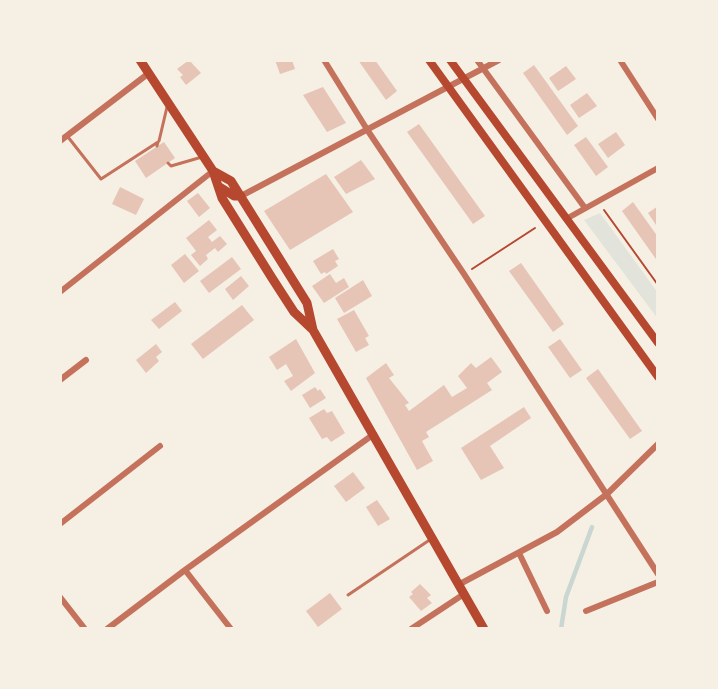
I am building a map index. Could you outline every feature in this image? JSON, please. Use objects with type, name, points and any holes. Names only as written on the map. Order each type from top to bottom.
[{"type":"main road","points":[[140,60],[213,171],[226,205],[294,312],[314,330]]},
{"type":"main road","points":[[429,60],[658,377]]},
{"type":"main road","points":[[450,60],[658,344]]},
{"type":"main road","points":[[213,171],[231,181],[307,303],[314,330],[484,629]]},
{"type":"main road","points":[[218,186],[234,196],[241,196]]},
{"type":"street","points":[[324,60],[368,131],[657,571]]},
{"type":"street","points":[[477,60],[585,208]]},
{"type":"street","points":[[241,196],[499,60]]},
{"type":"street","points":[[620,60],[658,120]]},
{"type":"street","points":[[60,141],[149,73]]},
{"type":"street","points":[[566,219],[658,168]]},
{"type":"street","points":[[60,291],[213,171]]},
{"type":"street","points":[[60,380],[86,360]]},
{"type":"street","points":[[107,629],[374,434]]},
{"type":"street","points":[[458,585],[557,532],[607,494],[658,444]]},
{"type":"street","points":[[60,524],[160,446]]},
{"type":"street","points":[[519,553],[547,611]]},
{"type":"street","points":[[185,570],[231,629]]},
{"type":"street","points":[[586,611],[658,582]]},
{"type":"street","points":[[411,629],[464,594]]},
{"type":"street","points":[[60,597],[85,629]]},
{"type":"lane","points":[[158,146],[168,102]]},
{"type":"lane","points":[[67,135],[101,179],[158,141]]},
{"type":"lane","points":[[169,165],[204,157]]},
{"type":"lane","points":[[348,595],[432,538]]},
{"type":"path","points":[[597,201],[658,285]]},
{"type":"path","points":[[464,274],[545,222]]},
{"type":"shaded area","points":[[600,213],[658,293],[658,319],[584,220]]},
{"type":"building","points":[[189,60],[201,73],[186,85],[180,77],[183,75],[177,69]]},
{"type":"building","points":[[275,60],[292,60],[295,69],[280,74]]},
{"type":"building","points":[[358,60],[375,60],[397,91],[386,100]]},
{"type":"building","points":[[534,65],[578,126],[567,135],[523,73]]},
{"type":"building","points":[[566,66],[576,79],[558,91],[549,78]]},
{"type":"building","points":[[323,87],[346,123],[327,132],[303,95]]},
{"type":"building","points":[[587,93],[597,106],[579,118],[570,105]]},
{"type":"building","points":[[419,124],[485,216],[473,224],[407,132]]},
{"type":"building","points":[[616,132],[625,145],[608,158],[598,144]]},
{"type":"building","points":[[586,137],[608,167],[596,176],[574,145]]},
{"type":"building","points":[[164,142],[175,158],[146,178],[135,161]]},
{"type":"building","points":[[361,160],[375,179],[346,194],[334,177]]},
{"type":"building","points":[[326,174],[353,212],[290,250],[264,211]]},
{"type":"building","points":[[120,187],[144,199],[136,215],[112,204]]},
{"type":"building","points":[[198,193],[210,208],[199,217],[187,201]]},
{"type":"building","points":[[633,202],[658,237],[658,262],[622,211]]},
{"type":"building","points":[[658,206],[658,228],[648,213]]},
{"type":"building","points":[[209,220],[217,230],[208,237],[212,242],[220,236],[227,244],[218,252],[215,248],[206,255],[208,259],[200,266],[191,255],[196,251],[186,238]]},
{"type":"building","points":[[333,249],[339,259],[335,261],[338,266],[326,274],[325,272],[321,274],[313,261]]},
{"type":"building","points":[[185,254],[199,271],[184,283],[171,265]]},
{"type":"building","points":[[232,257],[241,269],[209,293],[200,281]]},
{"type":"building","points":[[521,263],[564,324],[553,332],[509,271]]},
{"type":"building","points":[[330,274],[336,283],[344,278],[349,287],[324,303],[312,286]]},
{"type":"building","points":[[241,276],[249,286],[233,300],[225,289]]},
{"type":"building","points":[[363,280],[372,296],[344,313],[335,298]]},
{"type":"building","points":[[175,302],[182,311],[159,329],[151,320]]},
{"type":"building","points":[[242,305],[254,320],[203,359],[191,344]]},
{"type":"building","points":[[354,310],[369,336],[365,338],[369,345],[356,352],[337,319]]},
{"type":"building","points":[[296,339],[315,373],[291,391],[284,381],[293,376],[286,364],[277,370],[269,357]]},
{"type":"building","points":[[560,339],[582,370],[570,378],[548,347]]},
{"type":"building","points":[[156,344],[162,352],[156,357],[159,361],[146,373],[136,360]]},
{"type":"building","points":[[491,357],[502,372],[487,383],[492,390],[426,432],[429,437],[422,441],[433,461],[417,470],[366,378],[386,363],[394,375],[389,378],[409,403],[405,405],[409,411],[444,385],[452,397],[467,388],[458,376],[471,363],[476,368]]},
{"type":"building","points":[[598,369],[642,431],[630,439],[586,378]]},
{"type":"building","points":[[315,387],[318,391],[320,389],[326,398],[310,408],[302,395]]},
{"type":"building","points":[[524,407],[531,418],[490,446],[504,468],[481,480],[461,448]]},
{"type":"building","points":[[324,409],[327,413],[332,411],[345,433],[331,442],[327,437],[322,439],[309,418]]},
{"type":"building","points":[[353,472],[365,488],[346,502],[334,486]]},
{"type":"building","points":[[377,500],[390,519],[378,526],[366,507]]},
{"type":"building","points":[[420,584],[431,595],[427,598],[432,603],[421,611],[409,597]]},
{"type":"building","points":[[330,593],[342,609],[318,627],[306,611]]},
{"type":"waterway","points":[[561,629],[566,597],[592,527]]}]
